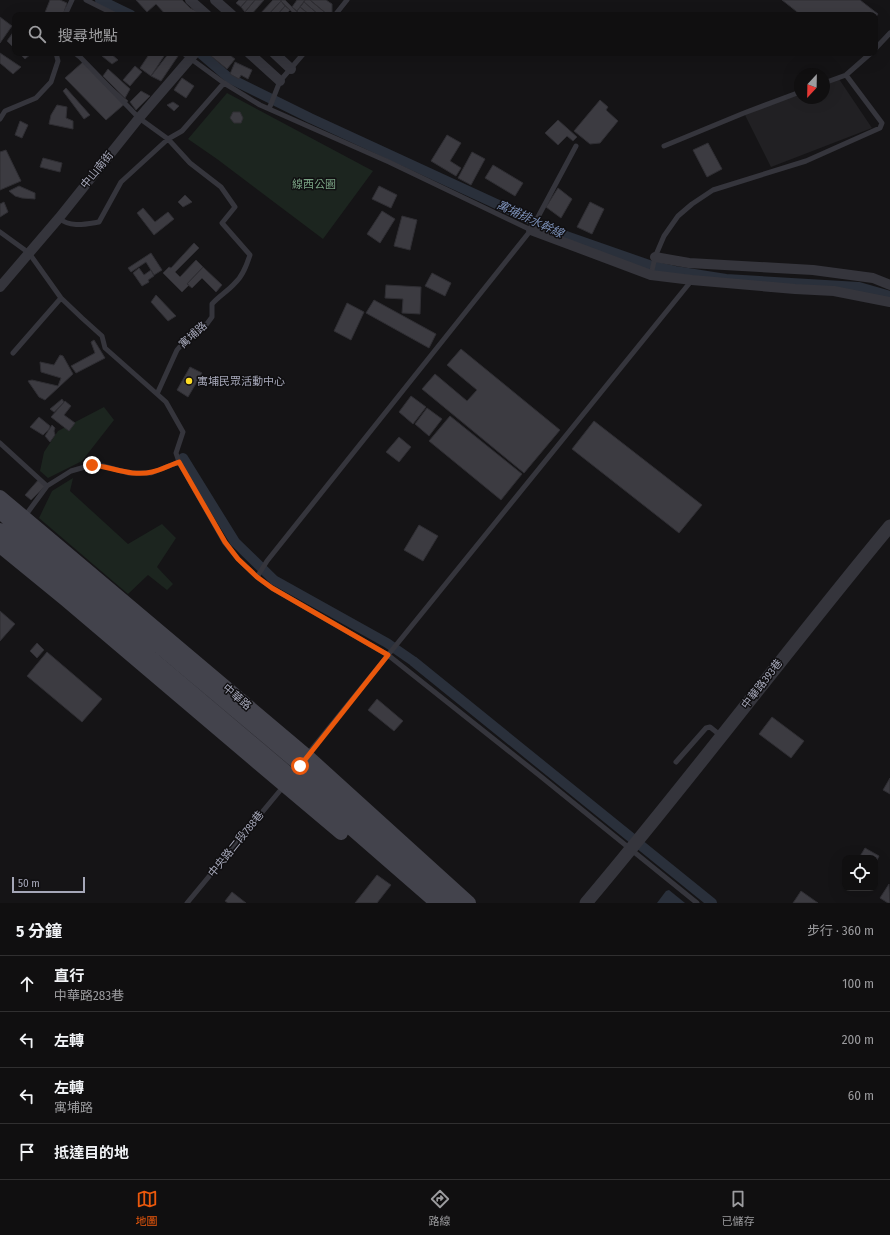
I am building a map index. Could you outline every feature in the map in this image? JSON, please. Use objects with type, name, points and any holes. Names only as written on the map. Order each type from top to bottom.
[{"type":"main road","name":"中華路","points":[[0,497],[7,536],[295,771],[452,903]]},
{"type":"main road","name":"中華路","points":[[0,512],[7,536],[65,599],[469,903]]},
{"type":"main road","name":"中華路","points":[[295,771],[313,808],[424,903]]},
{"type":"main road","name":"中華路","points":[[295,771],[437,903]]},
{"type":"street","points":[[190,0],[204,12]]},
{"type":"street","points":[[215,0],[228,12]]},
{"type":"street","name":"中山南街","points":[[0,287],[59,218],[189,56]]},
{"type":"street","points":[[252,56],[280,81]]},
{"type":"street","points":[[277,56],[292,69]]},
{"type":"street","points":[[531,230],[651,275],[692,280],[834,291],[890,302]]},
{"type":"street","points":[[655,257],[689,263],[813,270],[873,278],[890,285]]},
{"type":"street","name":"中華路393巷","points":[[586,903],[634,846],[826,603],[890,526]]},
{"type":"lane","points":[[66,12],[72,0]]},
{"type":"lane","points":[[86,0],[110,12]]},
{"type":"lane","points":[[338,12],[348,0]]},
{"type":"lane","points":[[878,46],[890,33]]},
{"type":"lane","points":[[0,119],[5,111],[36,98],[51,82],[58,61],[57,56]]},
{"type":"lane","name":"寓埔路","points":[[79,56],[139,118],[168,140],[190,163],[221,187],[235,207],[222,223],[250,255],[247,265],[237,282],[219,296],[212,304],[212,316],[206,325],[188,337],[177,350],[157,394]]},
{"type":"lane","points":[[191,56],[224,83],[260,105],[389,162],[531,230]]},
{"type":"lane","points":[[269,108],[280,81],[302,56]]},
{"type":"lane","points":[[830,81],[846,75],[868,56]]},
{"type":"lane","points":[[651,275],[655,257],[664,236],[678,216],[692,204],[713,190],[806,161],[880,128],[882,123],[846,75]]},
{"type":"lane","points":[[59,218],[62,221],[76,225],[99,222],[122,182],[168,140],[182,130],[224,83]]},
{"type":"lane","points":[[664,146],[794,94]]},
{"type":"lane","points":[[257,577],[267,561],[531,230],[576,146]]},
{"type":"lane","points":[[0,232],[29,253],[61,298],[102,336],[105,348],[166,402],[183,432],[176,453],[179,462],[225,542],[238,559],[257,577],[272,588],[388,655],[539,775],[634,846],[697,903]]},
{"type":"lane","name":"中央路二段788巷","points":[[188,903],[692,280]]},
{"type":"lane","points":[[13,353],[61,298]]},
{"type":"lane","points":[[0,443],[47,486]]},
{"type":"lane","points":[[7,536],[47,486],[71,471],[92,465],[103,466],[129,473],[151,473],[179,462]]},
{"type":"lane","points":[[676,762],[706,728],[710,727],[721,736]]},
{"type":"shaded area","points":[[839,79],[872,128],[771,167],[744,113],[794,95],[794,104],[830,104],[830,82]]},
{"type":"shaded area","points":[[669,890],[685,903],[657,903],[666,891]]},
{"type":"green space","name":"線西公園","points":[[227,93],[373,171],[323,239],[188,139]]},
{"type":"green space","points":[[104,407],[114,420],[82,461],[48,478],[40,471],[44,452],[58,431]]},
{"type":"green space","points":[[73,478],[70,491],[128,544],[162,524],[176,538],[157,567],[173,584],[167,590],[148,575],[128,594],[39,518],[52,491]]},
{"type":"building","points":[[50,0],[60,0],[67,3],[64,12],[45,12]]},
{"type":"building","points":[[136,0],[182,0],[190,8],[197,12],[163,12],[156,4],[147,12]]},
{"type":"building","points":[[239,0],[247,0],[241,7],[236,3]]},
{"type":"building","points":[[247,0],[255,0],[245,12],[241,7]]},
{"type":"building","points":[[255,0],[264,0],[254,12],[245,12]]},
{"type":"building","points":[[273,0],[281,1],[271,12],[262,12]]},
{"type":"building","points":[[285,0],[297,12],[292,12],[281,1]]},
{"type":"building","points":[[297,0],[305,0],[297,11],[292,7]]},
{"type":"building","points":[[305,0],[310,0],[324,12],[316,12],[304,2]]},
{"type":"building","points":[[310,0],[326,0],[332,4],[332,12],[324,12]]},
{"type":"building","points":[[782,0],[860,0],[875,12],[797,12]]},
{"type":"building","points":[[281,1],[285,6],[280,12],[271,12]]},
{"type":"building","points":[[304,2],[316,12],[306,12],[300,7]]},
{"type":"building","points":[[285,6],[290,10],[288,12],[280,12]]},
{"type":"building","points":[[300,7],[306,12],[298,12]]},
{"type":"building","points":[[0,17],[12,26],[0,43]]},
{"type":"building","points":[[12,34],[12,46],[7,41]]},
{"type":"building","points":[[0,53],[21,67],[13,74],[0,63]]},
{"type":"building","points":[[102,56],[113,56],[118,60],[112,64]]},
{"type":"building","points":[[148,56],[164,56],[151,76],[140,68]]},
{"type":"building","points":[[167,56],[178,56],[161,81],[151,76]]},
{"type":"building","points":[[211,56],[231,56],[235,59],[227,69]]},
{"type":"building","points":[[83,62],[128,101],[106,120],[65,78]]},
{"type":"building","points":[[235,62],[252,70],[248,79],[241,75],[239,79],[230,74]]},
{"type":"building","points":[[135,66],[142,72],[130,86],[123,80]]},
{"type":"building","points":[[108,69],[130,89],[125,98],[103,76]]},
{"type":"building","points":[[182,78],[194,86],[186,98],[174,90]]},
{"type":"building","points":[[66,88],[90,115],[84,119],[63,91]]},
{"type":"building","points":[[141,91],[150,96],[136,110],[130,102]]},
{"type":"building","points":[[600,100],[608,107],[606,110],[618,121],[600,143],[590,144],[574,131]]},
{"type":"building","points":[[173,102],[179,106],[174,111],[167,105]]},
{"type":"building","points":[[57,105],[67,107],[66,118],[73,121],[73,129],[49,124],[51,115]]},
{"type":"building","points":[[233,112],[240,112],[243,118],[241,123],[234,123],[230,118]]},
{"type":"building","points":[[558,120],[577,137],[573,141],[567,136],[558,145],[545,133]]},
{"type":"building","points":[[20,121],[28,125],[22,138],[15,135]]},
{"type":"building","points":[[447,135],[461,143],[450,161],[461,168],[456,176],[431,161]]},
{"type":"building","points":[[708,143],[722,169],[707,177],[693,150]]},
{"type":"building","points":[[6,150],[21,181],[0,190],[0,152]]},
{"type":"building","points":[[472,152],[485,159],[471,185],[458,178]]},
{"type":"building","points":[[43,158],[62,163],[60,172],[40,167]]},
{"type":"building","points":[[493,165],[523,183],[515,196],[485,178]]},
{"type":"building","points":[[19,186],[35,193],[35,199],[15,196],[9,191]]},
{"type":"building","points":[[379,186],[397,195],[391,208],[372,199]]},
{"type":"building","points":[[558,188],[572,199],[561,218],[546,207]]},
{"type":"building","points":[[185,195],[192,202],[183,207],[178,202]]},
{"type":"building","points":[[4,202],[8,212],[0,217],[0,204]]},
{"type":"building","points":[[590,202],[604,209],[592,234],[577,227]]},
{"type":"building","points":[[143,208],[155,222],[168,212],[174,219],[154,235],[137,213]]},
{"type":"building","points":[[382,211],[395,219],[380,243],[367,234]]},
{"type":"building","points":[[402,216],[417,220],[410,250],[394,246]]},
{"type":"building","points":[[194,243],[199,248],[175,272],[180,277],[196,260],[203,267],[187,284],[189,285],[182,292],[163,273],[169,267],[171,268]]},
{"type":"building","points":[[151,253],[162,270],[154,275],[146,262],[131,272],[128,268]]},
{"type":"building","points":[[203,267],[222,285],[216,292],[202,278],[192,288],[187,284]]},
{"type":"building","points":[[139,268],[144,275],[151,270],[154,276],[148,280],[149,282],[142,286],[133,273]]},
{"type":"building","points":[[432,273],[451,283],[445,296],[425,286]]},
{"type":"building","points":[[386,285],[421,287],[420,314],[402,313],[403,299],[385,298]]},
{"type":"building","points":[[156,295],[176,316],[168,321],[151,302]]},
{"type":"building","points":[[374,300],[436,334],[429,348],[366,313]]},
{"type":"building","points":[[347,303],[364,312],[351,340],[334,331]]},
{"type":"building","points":[[94,340],[105,358],[76,373],[71,366],[95,353],[91,342]]},
{"type":"building","points":[[461,349],[560,430],[524,473],[422,389],[435,374],[467,401],[477,390],[447,365]]},
{"type":"building","points":[[60,355],[63,356],[73,374],[45,400],[39,397],[28,381],[32,380],[58,386],[61,378],[41,372],[40,362],[54,365]]},
{"type":"building","name":"寓埔民眾活動中心","points":[[190,367],[202,373],[188,397],[177,390]]},
{"type":"building","points":[[411,396],[426,407],[413,424],[399,412]]},
{"type":"building","points":[[62,399],[64,402],[54,412],[50,409]]},
{"type":"building","points":[[65,401],[71,406],[64,415],[75,423],[69,431],[51,417]]},
{"type":"building","points":[[427,408],[442,419],[429,436],[415,424]]},
{"type":"building","points":[[450,416],[522,474],[501,500],[429,441]]},
{"type":"building","points":[[39,417],[50,426],[43,435],[30,427]]},
{"type":"building","points":[[594,421],[702,505],[679,533],[572,449]]},
{"type":"building","points":[[52,425],[55,428],[55,435],[50,442],[45,436]]},
{"type":"building","points":[[399,437],[411,447],[399,462],[386,452]]},
{"type":"building","points":[[40,478],[47,484],[31,500],[25,495]]},
{"type":"building","points":[[419,525],[438,536],[423,561],[404,550]]},
{"type":"building","points":[[0,611],[15,624],[0,641]]},
{"type":"building","points":[[37,643],[44,650],[37,658],[30,651]]},
{"type":"building","points":[[47,652],[102,699],[82,722],[27,676]]},
{"type":"building","points":[[377,699],[403,721],[394,731],[368,710]]},
{"type":"building","points":[[772,717],[804,741],[791,758],[759,734]]},
{"type":"building","points":[[890,778],[890,794],[883,790]]},
{"type":"building","points":[[865,848],[877,855],[861,855]]},
{"type":"building","points":[[377,875],[391,885],[377,903],[355,903]]},
{"type":"building","points":[[889,884],[890,903],[888,903],[880,898]]},
{"type":"building","points":[[801,891],[818,903],[793,903]]},
{"type":"building","points":[[232,892],[246,903],[228,903],[225,901]]},
{"type":"waterway","name":"寓埔排水幹線","points":[[100,0],[125,12]]},
{"type":"waterway","name":"寓埔排水幹線","points":[[203,56],[229,78],[310,118],[566,236],[652,266],[675,271],[726,279],[859,287],[890,296]]},
{"type":"waterway","points":[[183,458],[235,542],[274,580],[387,643],[413,661],[712,903]]},
{"type":"place","name":"寓埔民眾活動中心","points":[[189,381]]},
{"type":"route","points":[[92,465],[103,466],[129,473],[151,473],[179,462],[225,542],[238,559],[257,577],[272,588],[388,655],[300,766]]}]
